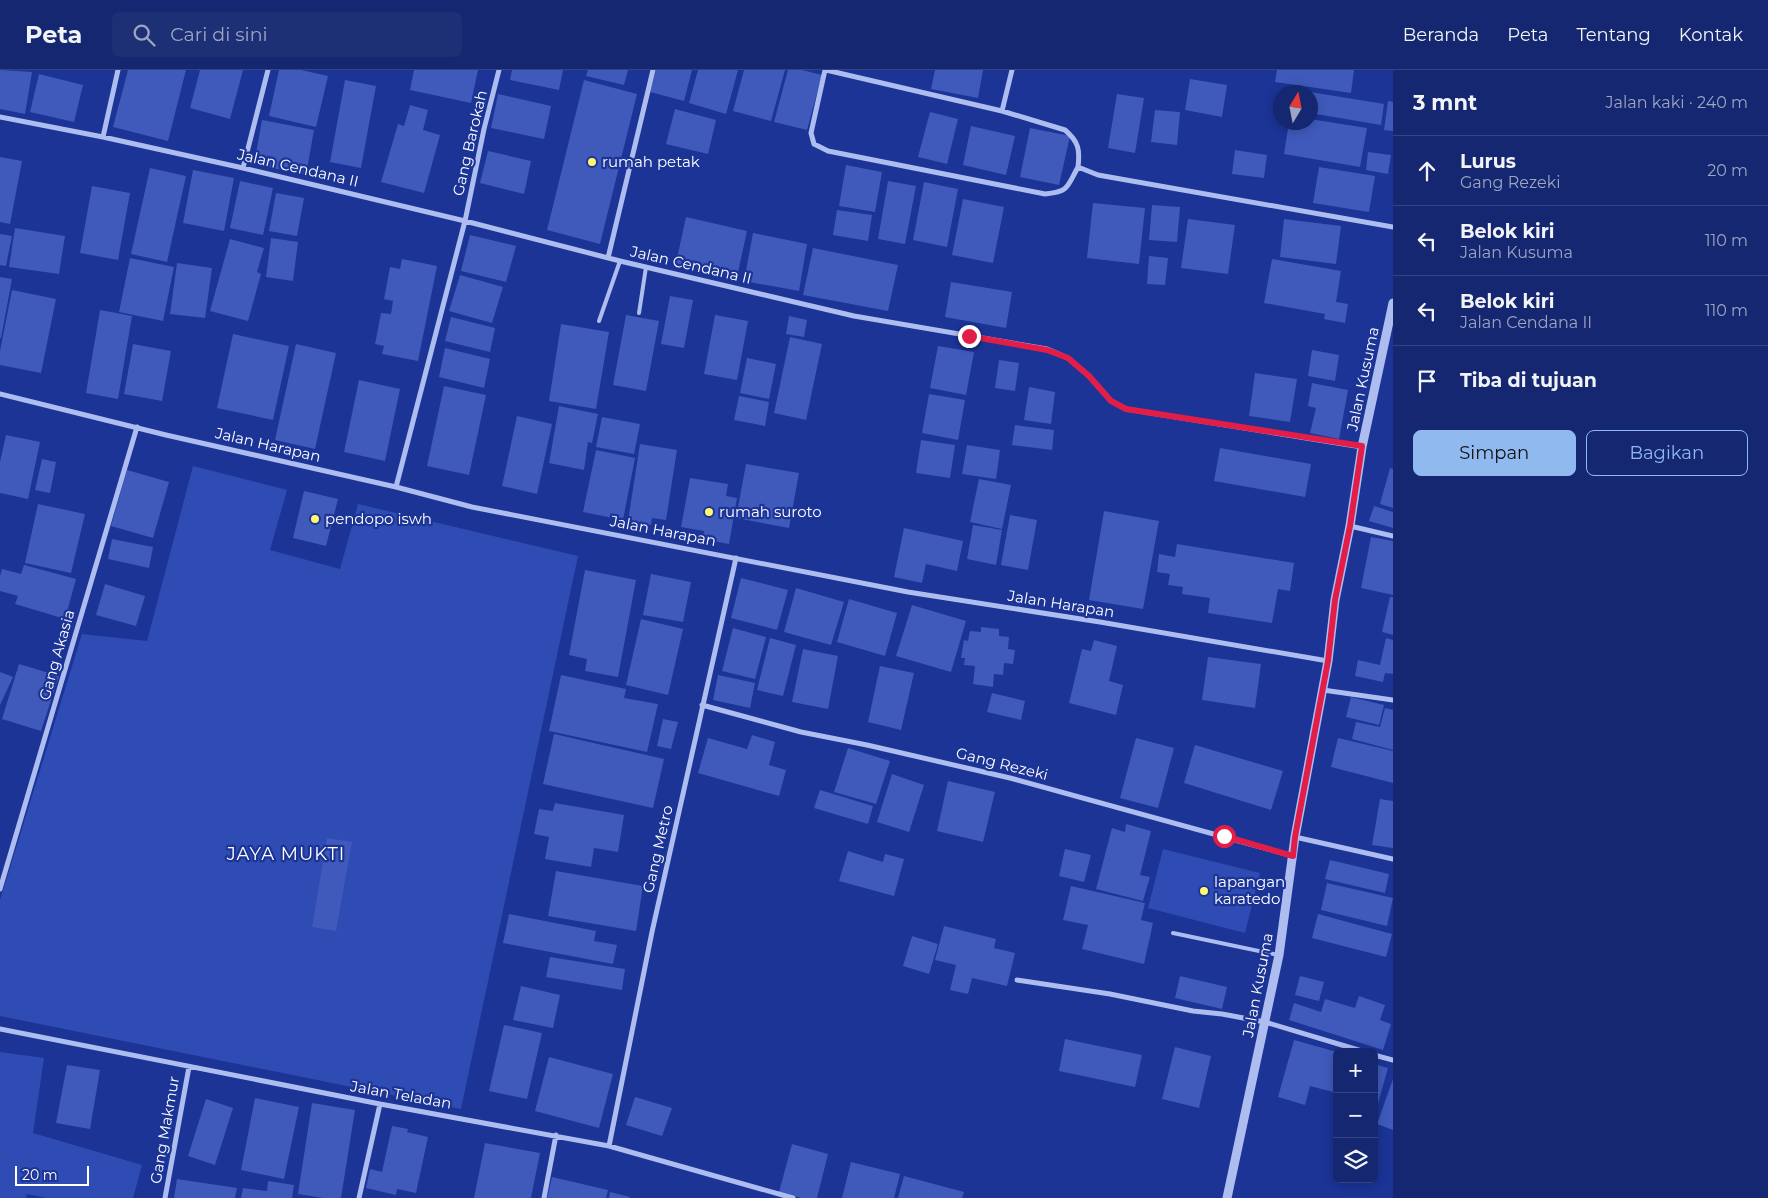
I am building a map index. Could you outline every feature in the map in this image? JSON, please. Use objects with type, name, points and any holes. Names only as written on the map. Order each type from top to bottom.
[{"type":"street","points":[[103,137],[118,70]]},
{"type":"street","points":[[243,168],[268,70]]},
{"type":"street","name":"Gang Barokah","points":[[396,487],[465,222],[484,129],[499,70]]},
{"type":"street","points":[[608,258],[653,70]]},
{"type":"street","points":[[825,70],[1002,111],[1065,130],[1073,137],[1080,151],[1078,167],[1066,190],[1045,194],[828,151],[814,144],[811,133],[825,70]]},
{"type":"street","points":[[1002,111],[1012,70]]},
{"type":"street","name":"Jalan Cendana II","points":[[0,117],[103,137],[243,168],[620,261],[854,316],[1047,350],[1068,358],[1089,376],[1111,401],[1126,409],[1362,446]]},
{"type":"street","points":[[1078,167],[1098,175],[1121,180],[1393,227]]},
{"type":"street","name":"Jalan Kusuma","points":[[1227,1198],[1279,955],[1295,837],[1328,661],[1335,600],[1350,526],[1362,446],[1393,303]]},
{"type":"street","name":"Jalan Harapan","points":[[0,394],[166,435],[396,487],[472,507],[917,594],[1100,622],[1328,661]]},
{"type":"street","name":"Gang Akasia","points":[[0,889],[137,427]]},
{"type":"street","points":[[1350,526],[1393,536]]},
{"type":"street","name":"Gang Metro","points":[[608,1146],[652,932],[736,558]]},
{"type":"street","points":[[1323,690],[1393,700]]},
{"type":"street","name":"Gang Rezeki","points":[[702,705],[801,732],[1010,778],[1293,856]]},
{"type":"street","points":[[1295,837],[1393,859]]},
{"type":"street","points":[[1017,980],[1102,993],[1193,1012],[1222,1014],[1265,1022],[1352,1048]]},
{"type":"street","name":"Jalan Teladan","points":[[0,1029],[380,1104],[608,1146],[793,1198]]},
{"type":"street","points":[[1378,1055],[1393,1060]]},
{"type":"street","name":"Gang Makmur","points":[[165,1198],[189,1067]]},
{"type":"street","points":[[360,1198],[380,1104]]},
{"type":"street","points":[[544,1198],[556,1136]]},
{"type":"lane","points":[[599,321],[620,261]]},
{"type":"lane","points":[[639,313],[646,267]]},
{"type":"lane","points":[[1173,933],[1279,955]]},
{"type":"shaded area","points":[[193,466],[287,490],[270,550],[340,569],[358,504],[578,556],[461,1109],[0,1016],[0,900],[82,634],[147,641]]},
{"type":"shaded area","name":"lapangan karatedo","points":[[1163,849],[1260,873],[1245,933],[1148,908]]},
{"type":"shaded area","points":[[0,1052],[44,1058],[33,1133],[142,1165],[133,1198],[47,1198],[27,1194],[26,1198],[0,1198]]},
{"type":"building","points":[[0,70],[32,72],[25,114],[0,109]]},
{"type":"building","points":[[128,70],[186,70],[168,141],[113,127]]},
{"type":"building","points":[[200,70],[243,70],[230,119],[190,108]]},
{"type":"building","points":[[279,70],[301,70],[328,76],[316,127],[269,116]]},
{"type":"building","points":[[414,70],[478,70],[471,103],[410,90]]},
{"type":"building","points":[[512,70],[563,70],[559,90],[510,80]]},
{"type":"building","points":[[588,70],[628,70],[624,85],[586,76]]},
{"type":"building","points":[[656,70],[692,70],[684,101],[650,92]]},
{"type":"building","points":[[698,70],[738,70],[726,114],[689,103]]},
{"type":"building","points":[[744,70],[785,70],[771,121],[733,111]]},
{"type":"building","points":[[788,70],[802,70],[822,75],[807,130],[774,122]]},
{"type":"building","points":[[935,70],[983,70],[978,98],[931,89]]},
{"type":"building","points":[[1277,70],[1354,70],[1351,93],[1318,88],[1318,85],[1296,85],[1275,82]]},
{"type":"building","points":[[39,74],[83,85],[74,122],[30,112]]},
{"type":"building","points":[[1190,79],[1227,85],[1222,117],[1185,110]]},
{"type":"building","points":[[345,80],[376,86],[361,168],[330,162]]},
{"type":"building","name":"rumah petak","points":[[584,80],[637,94],[600,244],[547,230]]},
{"type":"building","points":[[1318,93],[1384,104],[1381,125],[1318,114]]},
{"type":"building","points":[[498,94],[551,106],[544,139],[491,128]]},
{"type":"building","points":[[1117,94],[1144,98],[1135,153],[1108,148]]},
{"type":"building","points":[[1388,101],[1393,102],[1393,131],[1384,130]]},
{"type":"building","points":[[410,105],[428,110],[423,130],[440,135],[424,193],[381,182],[398,124],[404,126]]},
{"type":"building","points":[[675,109],[716,120],[708,154],[666,144]]},
{"type":"building","points":[[1155,110],[1180,112],[1177,145],[1151,142]]},
{"type":"building","points":[[930,112],[958,119],[947,164],[918,157]]},
{"type":"building","points":[[262,120],[314,130],[306,175],[254,164]]},
{"type":"building","points":[[1318,120],[1367,128],[1360,167],[1284,154],[1288,130],[1318,130]]},
{"type":"building","points":[[971,126],[1015,136],[1006,175],[963,165]]},
{"type":"building","points":[[1030,128],[1070,136],[1059,185],[1020,177]]},
{"type":"building","points":[[1235,150],[1267,155],[1264,178],[1232,174]]},
{"type":"building","points":[[488,151],[531,161],[524,194],[480,183]]},
{"type":"building","points":[[1368,152],[1391,155],[1388,174],[1366,170]]},
{"type":"building","points":[[0,157],[22,161],[10,224],[0,222]]},
{"type":"building","points":[[846,165],[882,172],[875,212],[839,206]]},
{"type":"building","points":[[1319,167],[1375,176],[1369,212],[1313,203]]},
{"type":"building","points":[[150,168],[186,176],[167,262],[131,254]]},
{"type":"building","points":[[193,170],[234,178],[224,231],[183,223]]},
{"type":"building","points":[[240,181],[273,188],[263,235],[230,228]]},
{"type":"building","points":[[888,181],[916,186],[905,244],[878,239]]},
{"type":"building","points":[[924,182],[958,189],[947,247],[913,240]]},
{"type":"building","points":[[92,186],[130,193],[118,260],[80,253]]},
{"type":"building","points":[[276,193],[304,198],[297,236],[269,231]]},
{"type":"building","points":[[963,199],[1004,207],[993,263],[952,255]]},
{"type":"building","points":[[1093,203],[1145,208],[1139,264],[1087,258]]},
{"type":"building","points":[[1152,205],[1180,207],[1177,242],[1149,240]]},
{"type":"building","points":[[837,210],[872,215],[868,241],[833,235]]},
{"type":"building","points":[[686,217],[747,231],[737,277],[676,263]]},
{"type":"building","points":[[1188,219],[1235,225],[1228,274],[1181,268]]},
{"type":"building","points":[[1284,219],[1341,226],[1336,264],[1280,257]]},
{"type":"building","points":[[15,228],[65,236],[59,274],[9,267]]},
{"type":"building","points":[[753,233],[807,244],[799,291],[744,281]]},
{"type":"building","points":[[0,234],[12,236],[6,266],[0,265]]},
{"type":"building","points":[[470,235],[516,246],[506,282],[461,271]]},
{"type":"building","points":[[271,238],[298,242],[293,281],[266,277]]},
{"type":"building","points":[[230,239],[264,248],[257,272],[261,274],[248,321],[210,311]]},
{"type":"building","points":[[813,248],[898,265],[888,311],[803,295]]},
{"type":"building","points":[[1149,256],[1168,258],[1165,285],[1147,284]]},
{"type":"building","points":[[130,258],[174,267],[163,321],[119,312]]},
{"type":"building","points":[[402,259],[437,266],[418,361],[382,354],[384,346],[375,344],[381,313],[391,314],[393,301],[384,299],[390,267],[400,269]]},
{"type":"building","points":[[1272,259],[1341,271],[1336,302],[1348,304],[1345,323],[1324,319],[1325,314],[1264,303]]},
{"type":"building","points":[[177,263],[212,268],[205,318],[170,314]]},
{"type":"building","points":[[460,275],[503,287],[492,323],[449,311]]},
{"type":"building","points":[[0,277],[12,279],[1,338],[0,338]]},
{"type":"building","points":[[951,282],[1012,292],[1006,328],[945,317]]},
{"type":"building","points":[[12,290],[56,299],[41,373],[0,365],[0,351]]},
{"type":"building","points":[[670,296],[693,300],[684,348],[661,344]]},
{"type":"building","points":[[100,310],[132,316],[118,399],[86,393]]},
{"type":"building","points":[[626,315],[659,321],[646,391],[613,385]]},
{"type":"building","points":[[715,315],[748,321],[737,380],[704,374]]},
{"type":"building","points":[[789,316],[807,320],[804,337],[786,334]]},
{"type":"building","points":[[451,317],[495,328],[490,352],[445,341]]},
{"type":"building","points":[[561,324],[609,332],[596,409],[549,401]]},
{"type":"building","points":[[233,334],[289,346],[273,420],[217,408]]},
{"type":"building","points":[[790,337],[822,344],[806,420],[774,413]]},
{"type":"building","points":[[133,344],[171,351],[162,401],[124,394]]},
{"type":"building","points":[[296,344],[336,353],[315,449],[275,440]]},
{"type":"building","points":[[938,346],[974,352],[966,395],[930,388]]},
{"type":"building","points":[[445,348],[490,359],[484,388],[439,377]]},
{"type":"building","points":[[1312,350],[1339,355],[1335,381],[1308,376]]},
{"type":"building","points":[[747,358],[776,364],[769,399],[740,393]]},
{"type":"building","points":[[999,360],[1019,363],[1015,391],[995,388]]},
{"type":"building","points":[[1255,373],[1297,379],[1290,422],[1249,416]]},
{"type":"building","points":[[359,380],[400,389],[385,461],[344,452]]},
{"type":"building","points":[[1312,383],[1348,390],[1339,439],[1310,433],[1316,408],[1308,406]]},
{"type":"building","points":[[444,386],[486,395],[469,475],[427,466]]},
{"type":"building","points":[[1029,387],[1055,392],[1051,424],[1024,420]]},
{"type":"building","points":[[929,394],[965,400],[958,440],[922,433]]},
{"type":"building","points":[[739,396],[769,402],[765,426],[734,420]]},
{"type":"building","points":[[559,406],[598,414],[592,443],[588,442],[584,470],[549,463]]},
{"type":"building","points":[[517,416],[552,424],[537,494],[502,486]]},
{"type":"building","points":[[602,417],[640,424],[634,454],[596,447]]},
{"type":"building","points":[[1015,425],[1054,430],[1052,450],[1012,445]]},
{"type":"building","points":[[6,435],[40,442],[28,499],[0,493],[0,462]]},
{"type":"building","points":[[921,440],[955,445],[950,478],[916,473]]},
{"type":"building","points":[[640,444],[677,450],[666,520],[652,518],[651,525],[628,521]]},
{"type":"building","points":[[967,445],[1000,450],[996,479],[962,474]]},
{"type":"building","points":[[1220,448],[1311,464],[1305,497],[1214,481]]},
{"type":"building","points":[[596,450],[635,458],[623,520],[583,512]]},
{"type":"building","points":[[42,459],[56,462],[50,493],[35,490]]},
{"type":"building","points":[[746,464],[799,473],[789,528],[736,518]]},
{"type":"building","points":[[1390,468],[1393,469],[1393,508],[1380,504]]},
{"type":"building","points":[[127,470],[169,482],[153,538],[111,526]]},
{"type":"building","name":"rumah suroto","points":[[690,478],[728,484],[726,496],[737,498],[729,544],[703,539],[704,531],[681,527]]},
{"type":"building","points":[[979,479],[1011,485],[1002,529],[970,522]]},
{"type":"building","name":"pendopo iswh","points":[[304,491],[338,499],[326,546],[293,538]]},
{"type":"building","points":[[38,504],[85,514],[71,573],[25,563]]},
{"type":"building","points":[[1374,506],[1393,512],[1393,528],[1369,521]]},
{"type":"building","points":[[1104,511],[1159,521],[1143,609],[1089,600]]},
{"type":"building","points":[[1010,515],[1037,520],[1028,570],[1001,565]]},
{"type":"building","points":[[973,525],[1002,530],[996,565],[967,559]]},
{"type":"building","points":[[904,528],[963,541],[957,571],[926,564],[922,583],[894,577]]},
{"type":"building","points":[[1371,537],[1393,541],[1393,595],[1361,588]]},
{"type":"building","points":[[112,539],[153,547],[149,568],[108,559]]},
{"type":"building","points":[[1177,544],[1294,563],[1290,591],[1278,589],[1272,623],[1208,613],[1210,598],[1182,594],[1183,587],[1168,585],[1170,574],[1157,572],[1159,554],[1175,557]]},
{"type":"building","points":[[24,565],[76,579],[65,619],[15,604],[18,596],[0,591],[2,569],[21,574]]},
{"type":"building","points":[[585,570],[636,580],[618,677],[585,671],[587,659],[569,655]]},
{"type":"building","points":[[651,574],[691,582],[683,622],[643,615]]},
{"type":"building","points":[[741,578],[788,590],[777,630],[731,618]]},
{"type":"building","points":[[105,584],[145,596],[136,626],[96,615]]},
{"type":"building","points":[[796,588],[844,602],[831,645],[784,632]]},
{"type":"building","points":[[1390,597],[1393,597],[1393,635],[1382,632]]},
{"type":"building","points":[[849,599],[897,613],[885,656],[837,642]]},
{"type":"building","points":[[912,605],[966,621],[951,672],[896,656]]},
{"type":"building","points":[[641,619],[683,629],[668,695],[626,685]]},
{"type":"building","points":[[981,627],[999,629],[999,636],[1009,637],[1008,649],[1015,650],[1013,664],[1004,663],[1003,675],[994,674],[993,687],[973,684],[975,666],[964,665],[965,658],[961,658],[964,640],[968,641],[970,631],[981,632]]},
{"type":"building","points":[[733,628],[766,637],[755,679],[722,671]]},
{"type":"building","points":[[770,638],[796,645],[783,696],[757,690]]},
{"type":"building","points":[[1386,638],[1393,640],[1393,674],[1385,673],[1383,682],[1355,676],[1358,660],[1380,665]]},
{"type":"building","points":[[1094,640],[1117,646],[1109,681],[1123,685],[1116,715],[1069,703],[1082,649],[1091,651]]},
{"type":"building","points":[[803,649],[838,656],[828,709],[792,702]]},
{"type":"building","points":[[1208,657],[1261,664],[1255,708],[1202,700]]},
{"type":"building","points":[[19,664],[59,676],[41,731],[2,719]]},
{"type":"building","points":[[880,666],[914,673],[901,730],[868,722]]},
{"type":"building","points":[[0,672],[13,677],[0,705]]},
{"type":"building","points":[[561,675],[626,689],[624,698],[658,704],[647,752],[549,731]]},
{"type":"building","points":[[718,675],[755,683],[750,708],[713,700]]},
{"type":"building","points":[[992,693],[1025,701],[1021,720],[987,712]]},
{"type":"building","points":[[1351,697],[1384,705],[1379,725],[1346,717]]},
{"type":"building","points":[[1385,708],[1393,710],[1393,750],[1352,739],[1356,722],[1380,727]]},
{"type":"building","points":[[663,719],[678,722],[671,749],[657,746]]},
{"type":"building","points":[[554,734],[664,759],[653,808],[543,784]]},
{"type":"building","points":[[752,735],[775,742],[769,765],[786,770],[779,796],[698,773],[708,738],[747,749]]},
{"type":"building","points":[[1136,738],[1174,748],[1158,808],[1120,798]]},
{"type":"building","points":[[1338,738],[1393,751],[1393,783],[1331,767]]},
{"type":"building","points":[[1195,745],[1283,771],[1271,810],[1184,783]]},
{"type":"building","points":[[848,748],[890,761],[876,804],[834,792]]},
{"type":"building","points":[[892,774],[924,785],[909,832],[877,822]]},
{"type":"building","points":[[948,781],[995,792],[983,842],[937,831]]},
{"type":"building","points":[[820,790],[873,806],[868,824],[814,808]]},
{"type":"building","points":[[1380,799],[1393,801],[1393,848],[1372,845]]},
{"type":"building","points":[[555,803],[624,815],[618,852],[594,848],[591,867],[545,859],[549,837],[534,834],[539,809],[553,811]]},
{"type":"building","points":[[1126,824],[1151,831],[1140,875],[1150,877],[1143,901],[1096,889],[1112,828],[1125,832]]},
{"type":"building","points":[[327,838],[352,842],[336,931],[312,927]]},
{"type":"building","points":[[1065,849],[1091,855],[1084,882],[1059,876]]},
{"type":"building","points":[[848,851],[883,862],[885,854],[904,859],[894,896],[839,881]]},
{"type":"building","points":[[1330,860],[1389,874],[1385,893],[1325,879]]},
{"type":"building","points":[[556,871],[643,886],[636,931],[548,916]]},
{"type":"building","points":[[1327,883],[1393,898],[1387,926],[1321,910]]},
{"type":"building","points":[[1071,886],[1145,903],[1141,920],[1153,923],[1144,964],[1082,949],[1088,925],[1063,920]]},
{"type":"building","points":[[509,914],[596,931],[594,941],[617,945],[613,964],[503,943]]},
{"type":"building","points":[[1318,914],[1392,934],[1386,957],[1312,938]]},
{"type":"building","points":[[944,926],[996,939],[994,948],[1015,953],[1007,986],[972,978],[968,994],[950,990],[956,965],[935,960]]},
{"type":"building","points":[[912,936],[938,944],[929,974],[903,966]]},
{"type":"building","points":[[550,957],[625,969],[622,990],[546,977]]},
{"type":"building","points":[[1180,976],[1227,987],[1222,1009],[1175,998]]},
{"type":"building","points":[[1300,976],[1324,982],[1319,1001],[1295,995]]},
{"type":"building","points":[[521,986],[560,995],[553,1028],[513,1020]]},
{"type":"building","points":[[1359,996],[1385,1005],[1380,1020],[1391,1024],[1383,1050],[1289,1020],[1294,1003],[1321,1012],[1325,999],[1355,1008]]},
{"type":"building","points":[[504,1025],[542,1033],[527,1099],[489,1091]]},
{"type":"building","points":[[1065,1039],[1142,1055],[1135,1087],[1059,1071]]},
{"type":"building","points":[[1294,1040],[1333,1051],[1333,1092],[1310,1086],[1305,1105],[1278,1097]]},
{"type":"building","points":[[1175,1047],[1211,1056],[1199,1108],[1162,1099]]},
{"type":"building","points":[[549,1057],[613,1074],[599,1128],[535,1111]]},
{"type":"building","points":[[67,1065],[100,1070],[90,1129],[56,1123]]},
{"type":"building","points":[[1378,1065],[1388,1068],[1378,1103]]},
{"type":"building","points":[[1393,1079],[1393,1130],[1378,1124]]},
{"type":"building","points":[[635,1097],[672,1108],[662,1136],[626,1125]]},
{"type":"building","points":[[255,1098],[299,1107],[284,1179],[241,1170]]},
{"type":"building","points":[[206,1099],[233,1108],[215,1165],[188,1156]]},
{"type":"building","points":[[312,1103],[355,1110],[341,1198],[323,1198],[298,1194]]},
{"type":"building","points":[[392,1126],[408,1129],[407,1132],[428,1137],[416,1193],[397,1189],[396,1195],[366,1188],[370,1169],[382,1172]]},
{"type":"building","points":[[485,1143],[540,1153],[531,1198],[474,1198]]},
{"type":"building","points":[[792,1144],[828,1154],[817,1198],[801,1198],[779,1192]]},
{"type":"building","points":[[851,1162],[900,1174],[894,1198],[842,1198]]},
{"type":"building","points":[[904,1176],[964,1192],[962,1198],[898,1198]]},
{"type":"building","points":[[552,1177],[608,1190],[606,1198],[547,1198]]},
{"type":"building","points":[[177,1179],[237,1188],[235,1198],[174,1198]]},
{"type":"building","points":[[268,1181],[294,1185],[292,1198],[241,1198],[243,1188],[267,1191]]},
{"type":"building","points":[[610,1192],[630,1197],[630,1198],[609,1198]]},
{"type":"place","name":"rumah petak","points":[[592,162]]},
{"type":"place","name":"rumah suroto","points":[[709,512]]},
{"type":"place","name":"pendopo iswh","points":[[315,519]]},
{"type":"place","name":"lapangan karatedo","points":[[1204,891]]},
{"type":"district","name":"JAYA MUKTI","points":[[286,854]]},
{"type":"route","points":[[969,336],[1047,350],[1068,358],[1089,376],[1111,401],[1126,409],[1362,446],[1350,526],[1335,600],[1328,661],[1293,856],[1224,836]]}]
